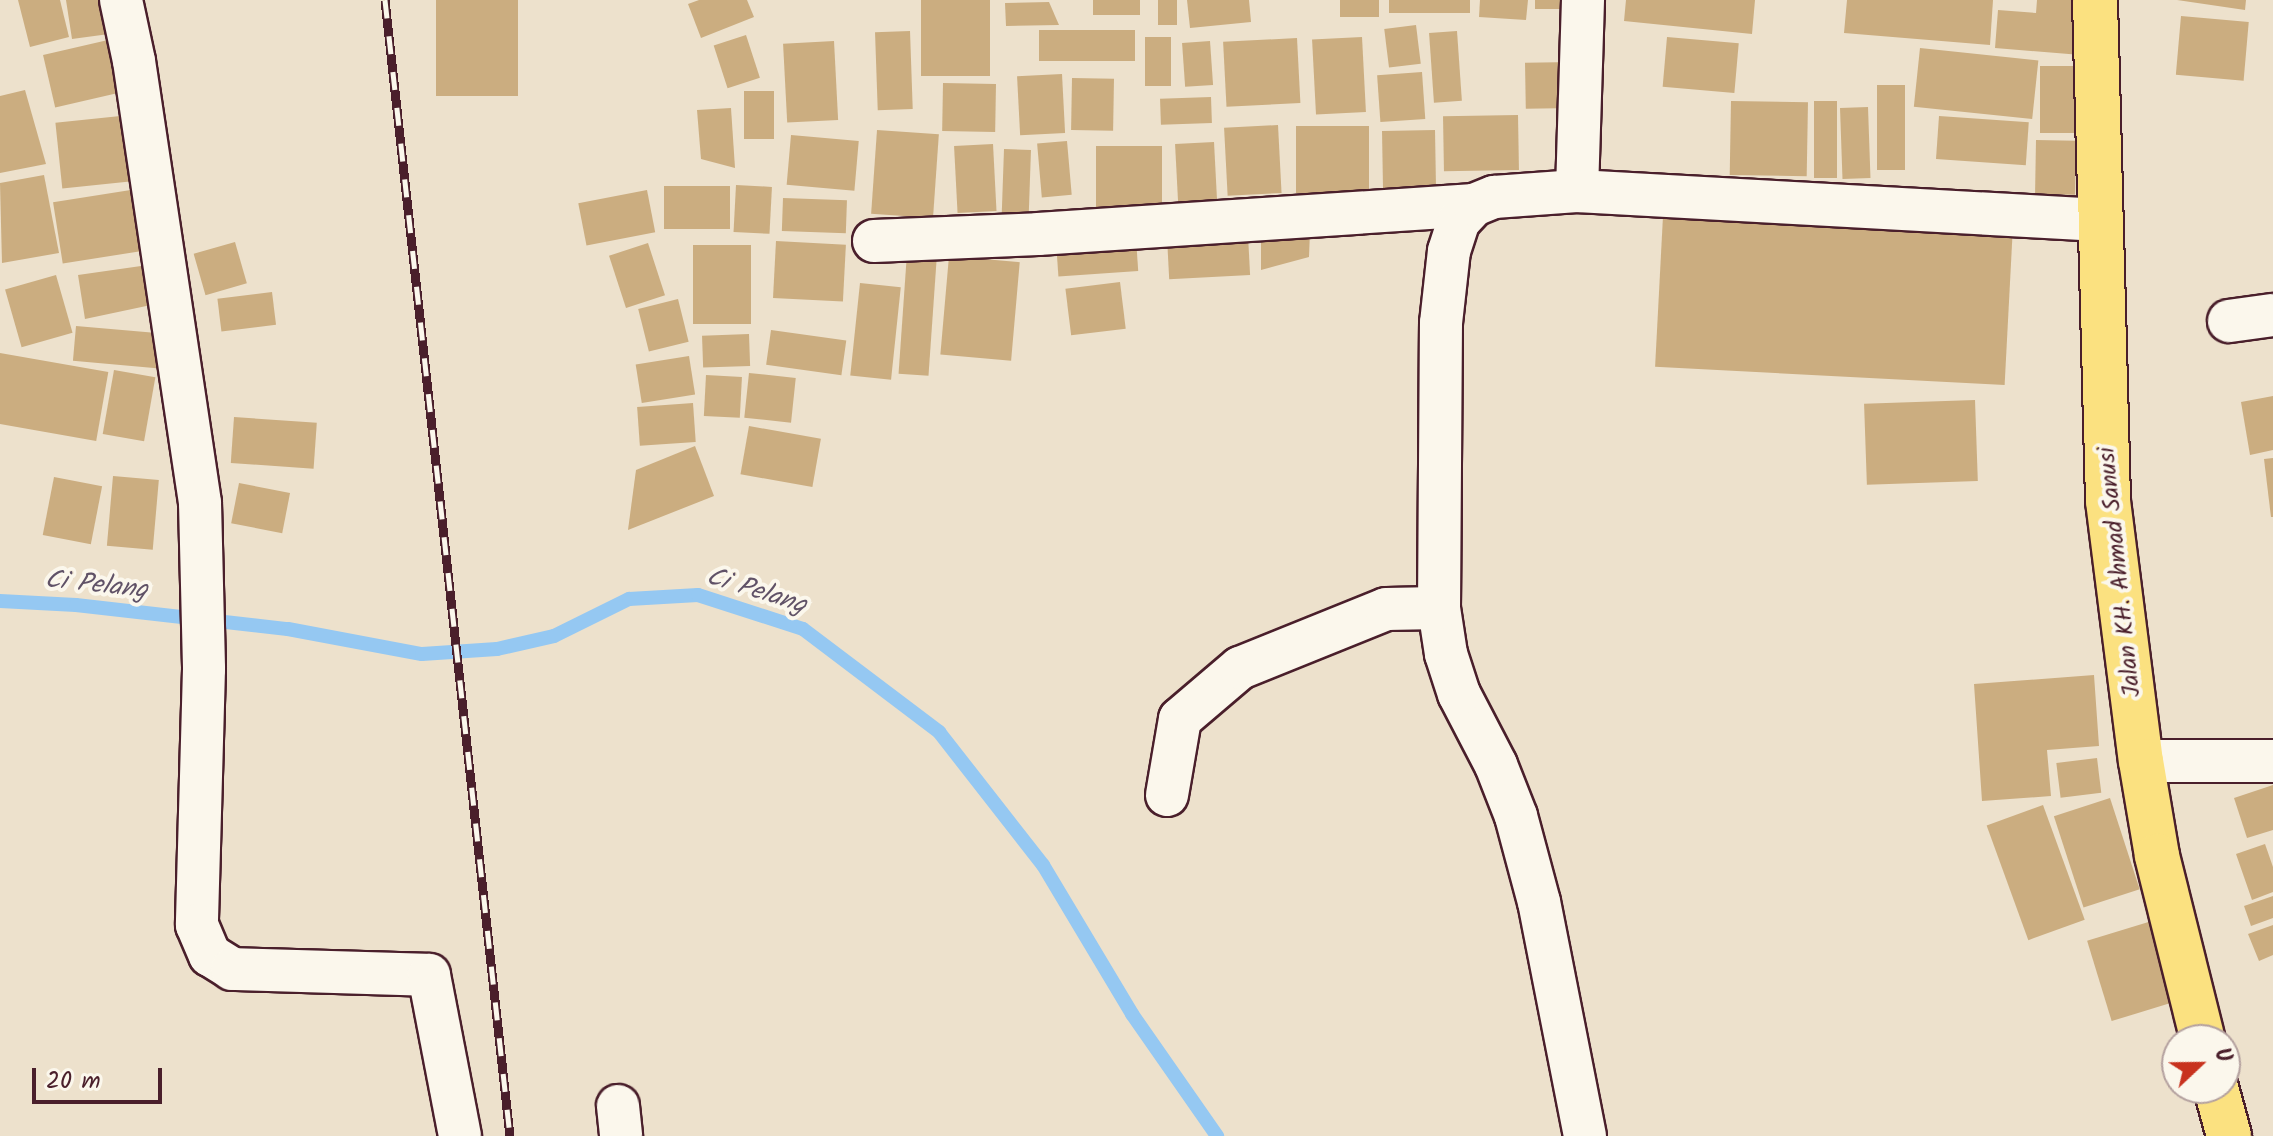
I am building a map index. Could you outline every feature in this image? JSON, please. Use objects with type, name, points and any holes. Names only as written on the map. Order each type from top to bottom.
[{"type":"highway","name":"Jalan KH. Ahmad Sanusi","points":[[2095,0],[2108,501],[2141,761],[2157,856],[2199,1024]]},
{"type":"highway","points":[[2220,1104],[2229,1136]]},
{"type":"street","points":[[121,0],[134,61],[200,503],[204,669],[197,925],[203,943],[222,965],[232,969],[429,975],[460,1136]]},
{"type":"street","points":[[1577,191],[1583,0]]},
{"type":"street","points":[[874,241],[1038,234],[1474,205],[1520,193],[1577,191],[2100,220]]},
{"type":"street","points":[[1474,205],[1459,221],[1449,251],[1441,323],[1439,608],[1446,654],[1459,694],[1496,765],[1516,816],[1539,902],[1585,1136]]},
{"type":"street","points":[[2229,321],[2273,315]]},
{"type":"street","points":[[1167,795],[1180,719],[1240,668],[1386,609],[1439,608]]},
{"type":"street","points":[[2141,761],[2273,761]]},
{"type":"building","points":[[18,0],[60,0],[69,37],[30,47]]},
{"type":"building","points":[[66,0],[105,0],[109,34],[72,39]]},
{"type":"building","points":[[436,0],[518,0],[518,96],[436,96]]},
{"type":"building","points":[[699,0],[747,0],[754,17],[701,38],[688,4]]},
{"type":"building","points":[[921,0],[990,0],[990,76],[921,76]]},
{"type":"building","points":[[1093,0],[1140,0],[1140,15],[1093,15]]},
{"type":"building","points":[[1158,0],[1177,0],[1177,25],[1158,25]]},
{"type":"building","points":[[1187,0],[1249,0],[1251,22],[1190,28]]},
{"type":"building","points":[[1340,0],[1379,0],[1379,17],[1340,17]]},
{"type":"building","points":[[1389,0],[1470,0],[1470,13],[1389,13]]},
{"type":"building","points":[[1480,0],[1528,0],[1526,20],[1479,17]]},
{"type":"building","points":[[1535,0],[1570,0],[1570,9],[1535,9]]},
{"type":"building","points":[[1626,0],[1755,0],[1752,34],[1624,21]]},
{"type":"building","points":[[1847,0],[1993,0],[1990,45],[1844,33]]},
{"type":"building","points":[[2037,0],[2086,0],[2081,55],[1995,48],[1998,10],[2036,13]]},
{"type":"building","points":[[2177,0],[2246,0],[2245,10]]},
{"type":"building","points":[[1049,2],[1059,25],[1006,26],[1005,3]]},
{"type":"building","points":[[2181,16],[2249,22],[2244,81],[2176,75]]},
{"type":"building","points":[[1416,25],[1421,64],[1389,68],[1384,29]]},
{"type":"building","points":[[1039,30],[1135,30],[1135,61],[1039,61]]},
{"type":"building","points":[[910,31],[913,109],[878,110],[875,32]]},
{"type":"building","points":[[1457,31],[1462,101],[1434,103],[1429,33]]},
{"type":"building","points":[[746,35],[760,78],[728,88],[714,46]]},
{"type":"building","points":[[121,37],[133,90],[55,108],[43,55]]},
{"type":"building","points":[[1145,37],[1171,37],[1171,86],[1145,86]]},
{"type":"building","points":[[1362,37],[1366,112],[1316,115],[1312,40]]},
{"type":"building","points":[[1667,37],[1739,43],[1734,93],[1663,87]]},
{"type":"building","points":[[1297,38],[1300,103],[1227,107],[1223,42]]},
{"type":"building","points":[[834,41],[838,120],[787,123],[783,44]]},
{"type":"building","points":[[1210,41],[1213,85],[1185,87],[1182,43]]},
{"type":"building","points":[[1920,48],[2038,60],[2032,119],[1914,107]]},
{"type":"building","points":[[1573,62],[1574,108],[1526,109],[1525,63]]},
{"type":"building","points":[[2040,66],[2084,66],[2084,133],[2040,133]]},
{"type":"building","points":[[1422,72],[1425,119],[1380,122],[1377,75]]},
{"type":"building","points":[[1062,74],[1065,133],[1020,135],[1017,76]]},
{"type":"building","points":[[1072,78],[1114,79],[1113,131],[1071,130]]},
{"type":"building","points":[[943,83],[996,84],[995,132],[942,131]]},
{"type":"building","points":[[1877,85],[1905,85],[1905,170],[1877,170]]},
{"type":"building","points":[[25,90],[46,164],[0,173],[0,96]]},
{"type":"building","points":[[744,91],[774,91],[774,139],[744,139]]},
{"type":"building","points":[[1211,97],[1212,123],[1161,125],[1160,99]]},
{"type":"building","points":[[1731,101],[1808,102],[1807,176],[1730,175]]},
{"type":"building","points":[[1814,101],[1837,101],[1837,178],[1814,178]]},
{"type":"building","points":[[1868,107],[1870,178],[1842,179],[1840,108]]},
{"type":"building","points":[[731,108],[735,168],[701,159],[697,110]]},
{"type":"building","points":[[130,115],[137,181],[62,188],[55,123]]},
{"type":"building","points":[[1518,115],[1519,170],[1444,171],[1443,116]]},
{"type":"building","points":[[1939,116],[2029,122],[2026,165],[1936,159]]},
{"type":"building","points":[[1278,125],[1282,193],[1228,196],[1224,128]]},
{"type":"building","points":[[1296,126],[1369,126],[1369,193],[1296,193]]},
{"type":"building","points":[[877,130],[939,134],[933,218],[871,214]]},
{"type":"building","points":[[1435,130],[1436,194],[1383,195],[1382,131]]},
{"type":"building","points":[[791,135],[859,141],[854,191],[787,185]]},
{"type":"building","points":[[2036,140],[2076,141],[2075,195],[2035,194]]},
{"type":"building","points":[[1067,141],[1072,195],[1042,197],[1037,144]]},
{"type":"building","points":[[1214,142],[1217,207],[1178,209],[1175,144]]},
{"type":"building","points":[[993,144],[997,211],[958,213],[954,146]]},
{"type":"building","points":[[1096,146],[1162,146],[1162,214],[1096,214]]},
{"type":"building","points":[[1004,149],[1031,150],[1029,214],[1002,213]]},
{"type":"building","points":[[44,175],[59,253],[2,263],[0,183]]},
{"type":"building","points":[[736,185],[772,187],[769,234],[734,232]]},
{"type":"building","points":[[664,186],[730,186],[730,229],[664,229]]},
{"type":"building","points":[[137,189],[147,250],[63,264],[53,202]]},
{"type":"building","points":[[647,190],[655,232],[586,246],[578,203]]},
{"type":"building","points":[[783,198],[847,200],[846,233],[782,231]]},
{"type":"building","points":[[1663,216],[2013,234],[2005,385],[1655,367]]},
{"type":"building","points":[[1261,231],[1310,231],[1309,257],[1261,270]]},
{"type":"building","points":[[1248,235],[1250,275],[1169,279],[1167,239]]},
{"type":"building","points":[[1136,239],[1138,271],[1058,277],[1056,245]]},
{"type":"building","points":[[776,241],[846,245],[843,302],[773,298]]},
{"type":"building","points":[[235,242],[247,283],[206,295],[194,254]]},
{"type":"building","points":[[648,243],[665,295],[626,308],[609,256]]},
{"type":"building","points":[[693,245],[751,245],[751,324],[693,324]]},
{"type":"building","points":[[907,253],[937,255],[928,376],[899,374]]},
{"type":"building","points":[[949,256],[1020,262],[1011,361],[940,355]]},
{"type":"building","points":[[148,265],[151,305],[85,319],[78,275]]},
{"type":"building","points":[[56,275],[73,333],[22,347],[5,290]]},
{"type":"building","points":[[1120,282],[1126,329],[1071,335],[1065,289]]},
{"type":"building","points":[[860,283],[901,287],[891,380],[850,375]]},
{"type":"building","points":[[272,292],[276,325],[221,331],[217,299]]},
{"type":"building","points":[[678,299],[689,342],[649,352],[638,309]]},
{"type":"building","points":[[76,326],[160,333],[157,368],[73,361]]},
{"type":"building","points":[[771,330],[846,341],[841,375],[766,365]]},
{"type":"building","points":[[749,334],[750,366],[703,368],[702,336]]},
{"type":"building","points":[[0,353],[108,372],[96,441],[0,424]]},
{"type":"building","points":[[689,356],[695,395],[642,403],[636,364]]},
{"type":"building","points":[[114,370],[155,377],[144,441],[103,434]]},
{"type":"building","points":[[749,373],[796,378],[791,423],[744,418]]},
{"type":"building","points":[[706,375],[742,377],[740,418],[704,416]]},
{"type":"building","points":[[2273,396],[2273,450],[2250,455],[2241,402]]},
{"type":"building","points":[[1975,400],[1978,481],[1867,485],[1864,404]]},
{"type":"building","points":[[693,403],[696,442],[640,446],[637,407]]},
{"type":"building","points":[[234,417],[317,423],[314,469],[231,463]]},
{"type":"building","points":[[749,426],[821,439],[812,487],[740,474]]},
{"type":"building","points":[[695,446],[714,496],[628,530],[636,470]]},
{"type":"building","points":[[2273,458],[2273,517],[2271,517],[2264,459]]},
{"type":"building","points":[[113,476],[159,480],[153,550],[107,546]]},
{"type":"building","points":[[54,477],[102,486],[91,544],[43,535]]},
{"type":"building","points":[[239,483],[290,493],[282,533],[231,523]]},
{"type":"building","points":[[2094,675],[2099,746],[2047,750],[2051,796],[1982,801],[1974,684]]},
{"type":"building","points":[[2097,758],[2101,793],[2061,798],[2056,763]]},
{"type":"building","points":[[2273,785],[2273,830],[2247,838],[2234,798]]},
{"type":"building","points":[[2110,798],[2140,889],[2084,908],[2054,816]]},
{"type":"building","points":[[2043,805],[2085,920],[2028,940],[1987,826]]},
{"type":"building","points":[[2265,844],[2273,867],[2273,892],[2252,900],[2236,854]]},
{"type":"building","points":[[2273,896],[2273,918],[2251,926],[2244,906]]},
{"type":"building","points":[[2155,920],[2180,1000],[2112,1021],[2087,941]]},
{"type":"building","points":[[2273,925],[2273,955],[2259,961],[2248,934]]},
{"type":"waterway","name":"Ci Pelang","points":[[0,601],[76,605],[288,629],[422,654],[497,649],[554,636],[629,599],[698,595],[803,629],[939,732],[1043,865],[1132,1014],[1217,1136]]},
{"type":"railway","points":[[385,0],[510,1136]]}]
